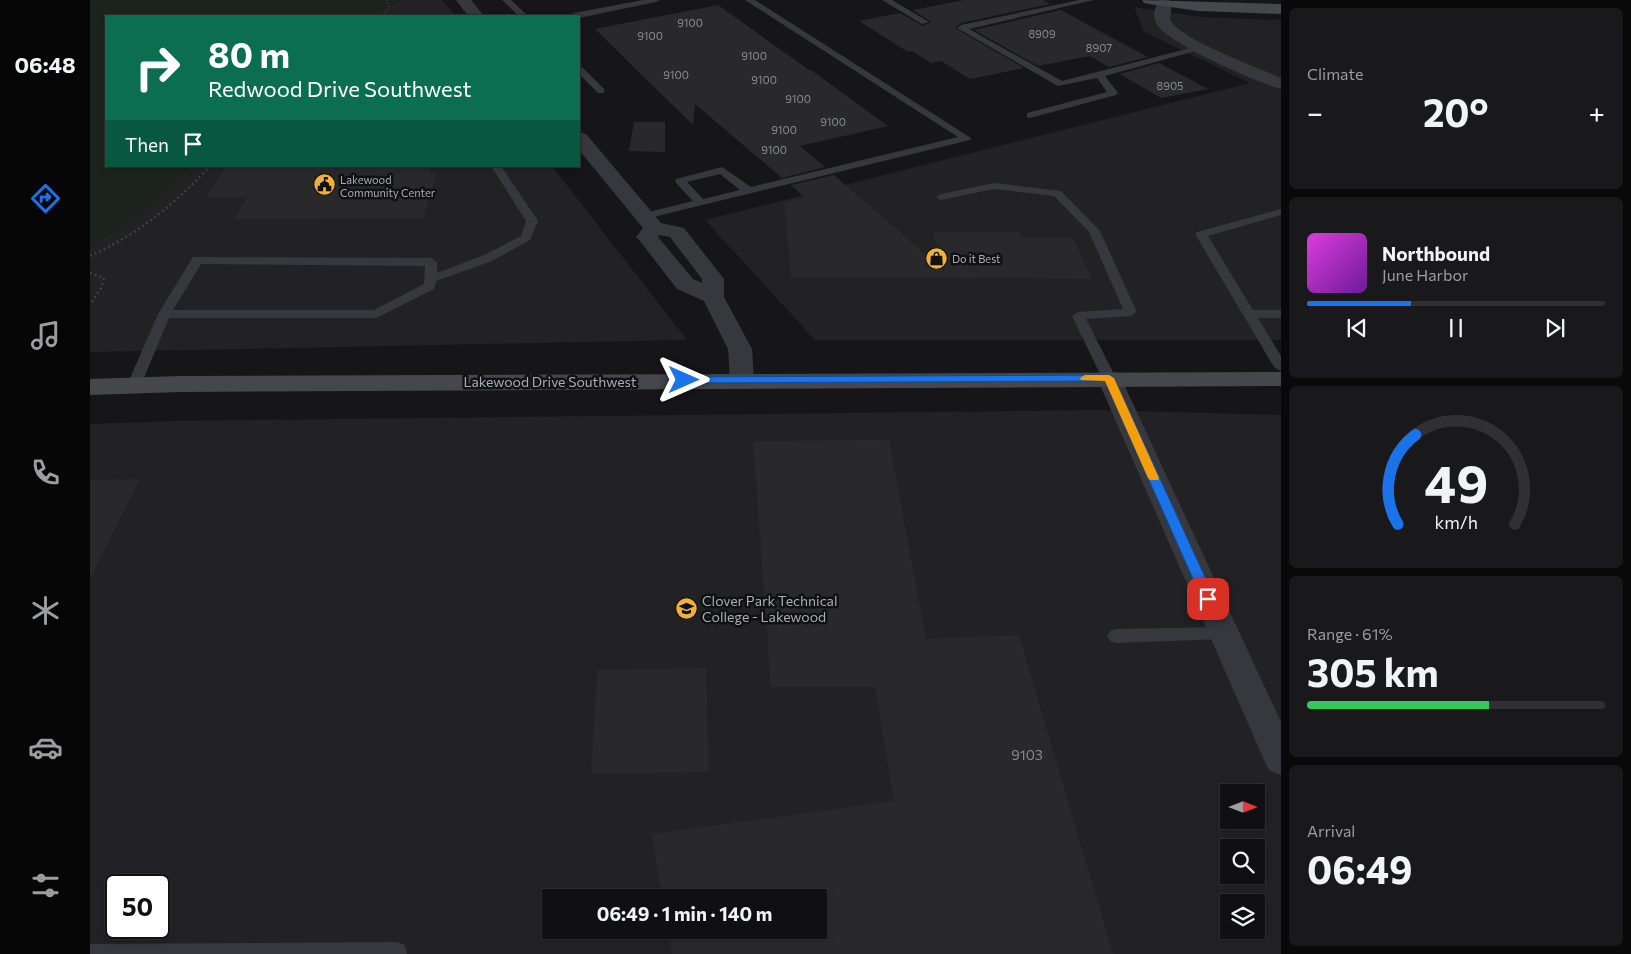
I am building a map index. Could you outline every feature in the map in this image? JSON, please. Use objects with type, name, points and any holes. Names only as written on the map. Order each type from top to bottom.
[{"type":"main road","points":[[1156,1],[1199,6],[1281,9]]},
{"type":"main road","name":"Lakewood Drive Southwest","points":[[90,387],[134,385],[742,380],[1281,379]]},
{"type":"street","points":[[463,0],[475,15]]},
{"type":"street","points":[[1156,1],[1165,25],[1183,38],[1281,84]]},
{"type":"street","points":[[580,139],[650,222],[647,237],[685,284],[713,297],[740,349],[742,380]]},
{"type":"street","points":[[1109,378],[1281,760]]},
{"type":"lane","points":[[506,0],[523,15]]},
{"type":"lane","points":[[579,15],[656,0]]},
{"type":"lane","points":[[650,222],[701,203],[966,138],[749,0]]},
{"type":"lane","points":[[888,1],[902,0]]},
{"type":"lane","points":[[1090,0],[961,28],[1062,84],[1202,48]]},
{"type":"lane","points":[[888,1],[925,22]]},
{"type":"lane","points":[[580,70],[601,91]]},
{"type":"lane","points":[[1030,115],[1113,93],[1099,74]]},
{"type":"lane","points":[[431,279],[488,258],[526,238],[532,221],[497,167]]},
{"type":"lane","points":[[701,203],[680,181],[722,170],[749,191]]},
{"type":"lane","points":[[941,197],[994,186],[1057,193],[1094,231],[1131,312],[1078,316],[1109,378]]},
{"type":"lane","points":[[1281,212],[1201,234],[1281,367]]},
{"type":"lane","points":[[134,385],[164,314],[197,260],[431,262],[430,286],[376,314],[164,314]]},
{"type":"lane","points":[[1250,314],[1281,314]]},
{"type":"lane","points":[[1116,636],[1224,634]]},
{"type":"lane","points":[[90,954],[397,952]]},
{"type":"path","points":[[383,15],[389,6],[386,0]]},
{"type":"path","points":[[90,256],[110,248],[140,229],[168,208],[209,167]]},
{"type":"path","points":[[90,273],[104,278],[101,288],[90,306]]},
{"type":"shaded area","points":[[90,0],[400,0],[373,15],[105,15],[105,167],[190,167],[145,211],[118,230],[90,245]]},
{"type":"shaded area","points":[[400,0],[442,0],[455,15],[373,15]]},
{"type":"shaded area","points":[[1134,7],[1200,17],[1281,20],[1281,340],[815,340],[705,220],[1250,83],[1144,32]]},
{"type":"shaded area","points":[[105,166],[553,167],[687,340],[90,352],[90,172]]},
{"type":"shaded area","name":"Clover Park Technical College - Lakewood","points":[[1095,410],[1281,415],[1281,954],[90,954],[90,424],[177,421]]},
{"type":"building","points":[[964,0],[1043,0],[1050,4],[961,23],[955,28],[1024,68],[970,79],[941,61],[931,63],[912,51],[908,52],[859,21],[900,13],[923,26],[931,22],[913,10]]},
{"type":"building","points":[[718,5],[888,126],[800,146],[825,167],[782,178],[695,104],[693,125],[595,29]]},
{"type":"building","points":[[1061,10],[1148,57],[1109,67],[1090,56],[1038,66],[974,30]]},
{"type":"building","points":[[1159,63],[1208,89],[1161,98],[1120,74]]},
{"type":"building","points":[[634,122],[665,122],[665,152],[629,151]]},
{"type":"building","name":"Lakewood Community Center","points":[[225,167],[432,167],[429,173],[437,173],[423,218],[234,219],[247,197],[207,197]]},
{"type":"building","name":"Do it Best","points":[[834,175],[945,271],[933,232],[1020,232],[1022,238],[1073,238],[1092,279],[791,277],[784,202],[805,198],[791,185]]},
{"type":"building","points":[[889,440],[926,639],[1019,635],[1113,954],[672,954],[670,939],[827,939],[827,889],[661,889],[652,834],[894,801],[875,687],[771,687],[753,441]]},
{"type":"building","points":[[140,479],[90,578],[90,480]]},
{"type":"building","points":[[706,668],[709,772],[591,774],[597,670]]},
{"type":"slow traffic","points":[[1085,378],[1109,378],[1154,478]]},
{"type":"place","name":"Lakewood Community Center","points":[[324,185]]},
{"type":"place","name":"Do it Best","points":[[936,258]]},
{"type":"place","name":"Clover Park Technical College - Lakewood","points":[[686,608]]},
{"type":"route","points":[[684,380],[1109,378],[1208,599]]}]
